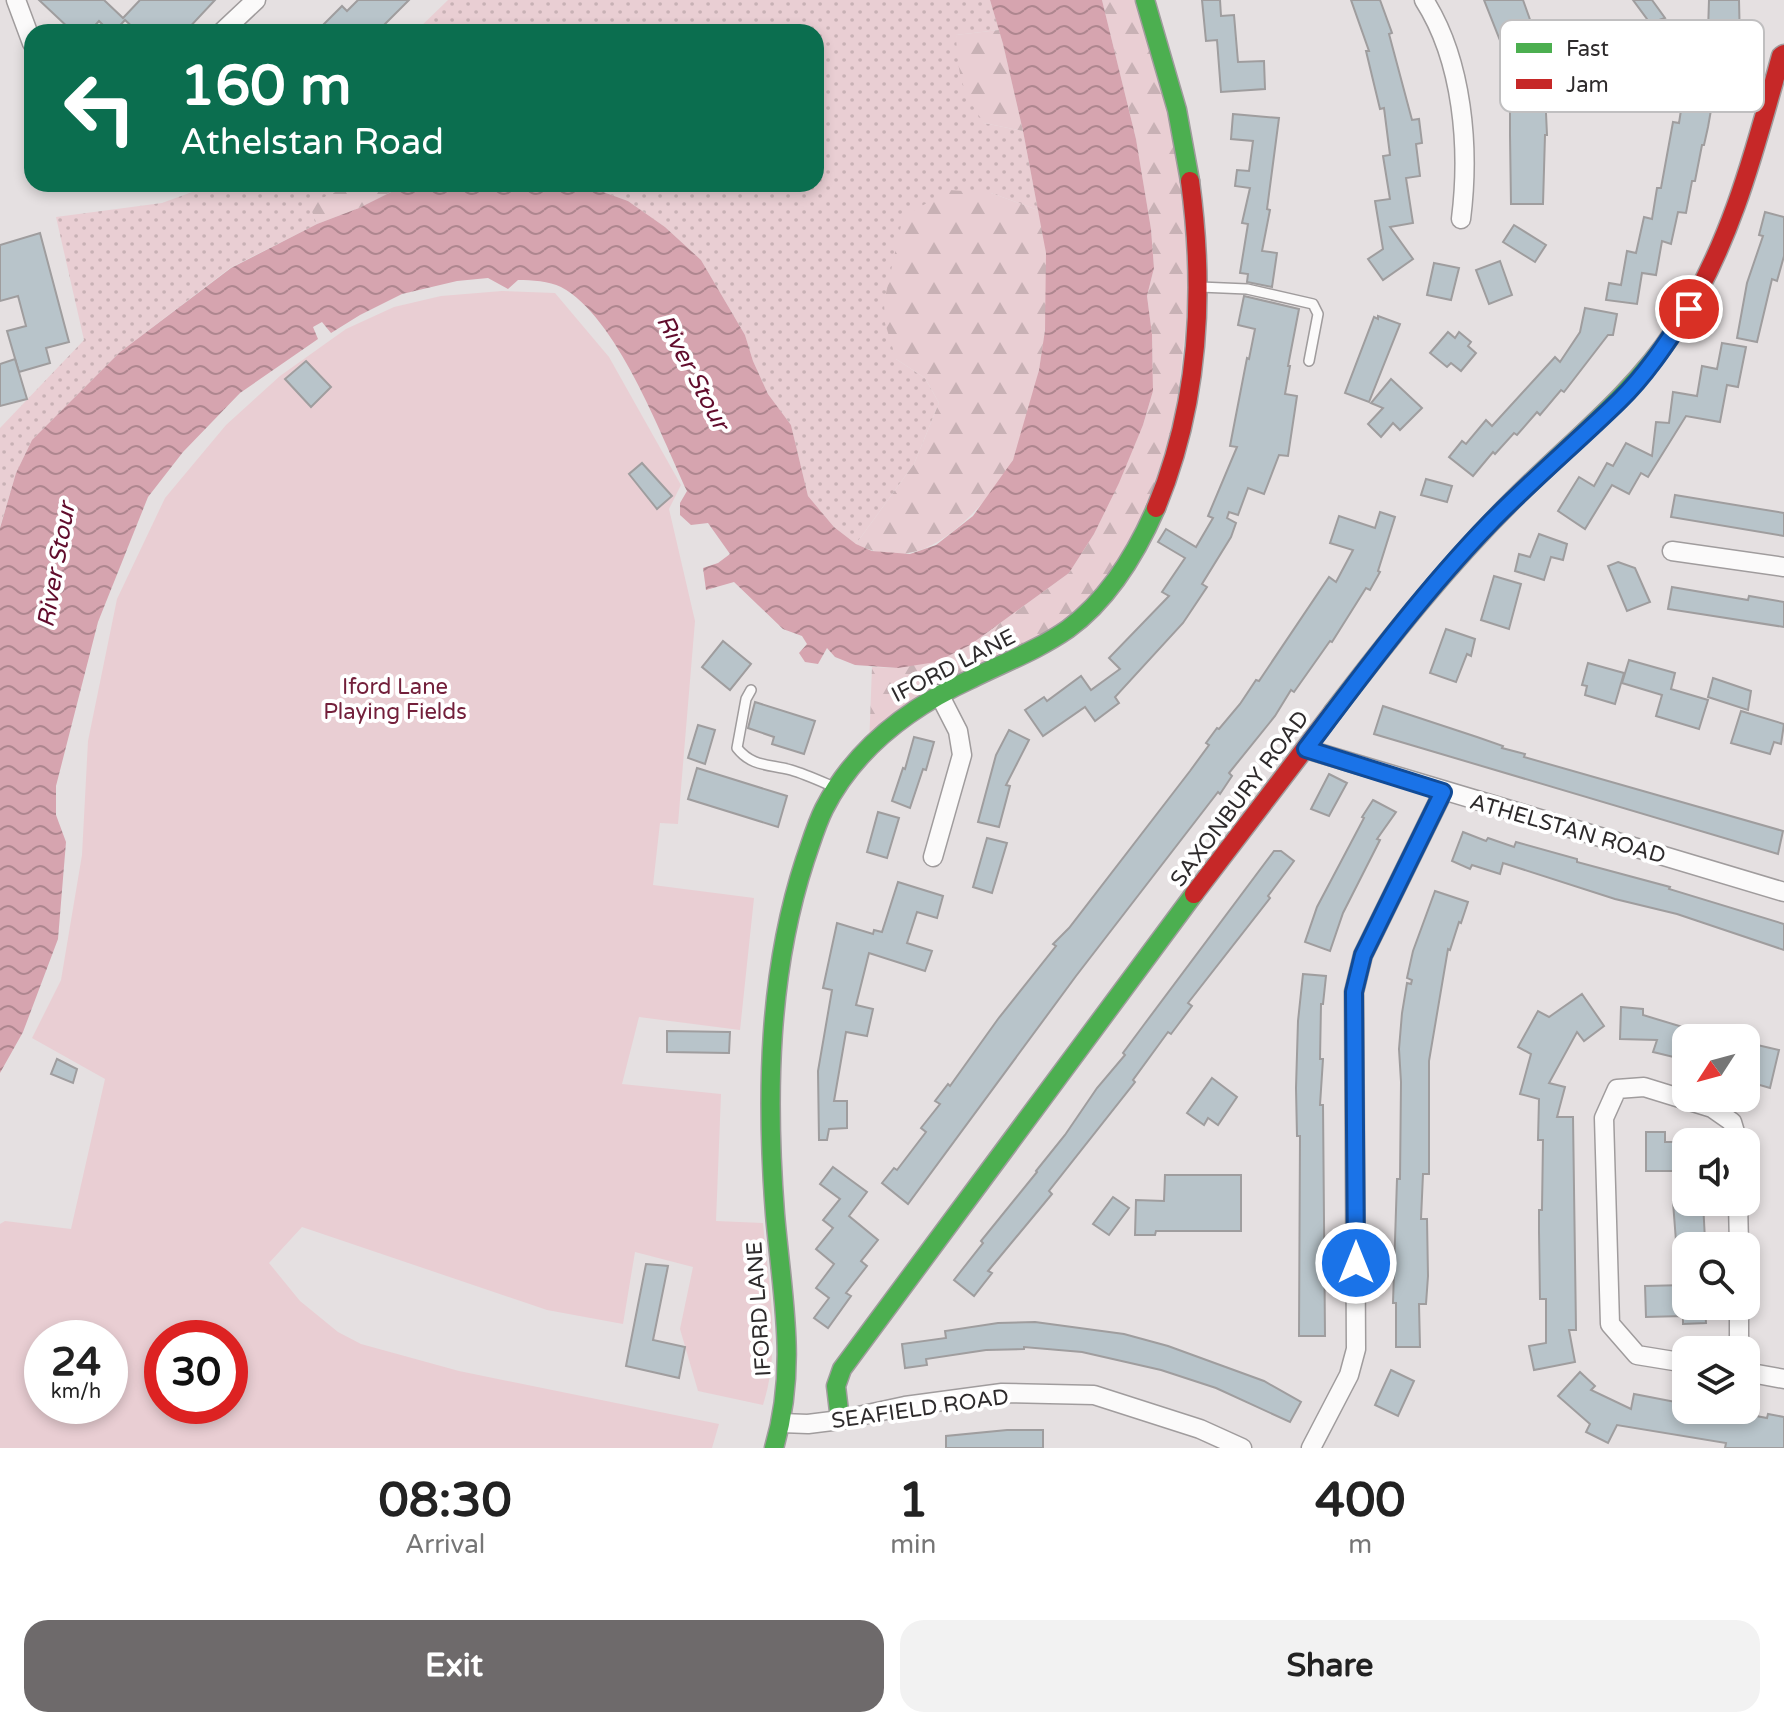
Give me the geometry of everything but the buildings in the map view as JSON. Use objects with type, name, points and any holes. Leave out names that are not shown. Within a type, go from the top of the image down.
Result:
[{"type":"street","points":[[16,0],[25,24]]},
{"type":"street","points":[[230,24],[256,0]]},
{"type":"street","name":"IFORD LANE","points":[[774,1448],[788,1376],[775,1207],[772,1097],[775,1001],[783,942],[800,876],[823,809],[857,759],[892,724],[939,694],[1036,649],[1071,626],[1096,604],[1122,573],[1146,533],[1170,475],[1188,411],[1197,339],[1190,181],[1177,110],[1145,0]]},
{"type":"street","points":[[1424,0],[1437,20],[1448,47],[1465,142],[1461,219]]},
{"type":"street","name":"SAXONBURY ROAD","points":[[840,1420],[836,1386],[842,1369],[1375,658],[1489,524],[1621,399],[1661,352],[1689,309],[1721,248],[1784,54]]},
{"type":"street","points":[[1672,551],[1784,567]]},
{"type":"street","points":[[933,857],[962,755],[958,731],[939,694]]},
{"type":"street","name":"ATHELSTAN ROAD","points":[[1306,749],[1784,892]]},
{"type":"street","points":[[1311,1448],[1349,1375],[1356,1349],[1354,992],[1363,955],[1443,792]]},
{"type":"street","points":[[1672,1361],[1637,1355],[1610,1324],[1604,1118],[1617,1089],[1644,1087],[1712,1108],[1732,1122],[1734,1128]]},
{"type":"street","points":[[1760,1375],[1784,1379]]},
{"type":"street","name":"SEAFIELD ROAD","points":[[781,1423],[840,1420],[905,1406],[1002,1393],[1094,1395],[1200,1429],[1242,1448]]},
{"type":"lane","points":[[1197,287],[1247,289],[1313,304],[1318,314],[1309,361]]},
{"type":"lane","points":[[751,690],[746,699],[737,748],[746,758],[767,766],[792,770],[837,788]]},
{"type":"green space","points":[[448,0],[990,0],[999,30],[956,35],[984,123],[1023,131],[1038,210],[991,193],[896,359],[925,378],[939,403],[914,464],[856,544],[834,527],[808,496],[791,425],[768,394],[745,335],[701,260],[665,227],[628,201],[603,192],[824,192],[824,24],[423,24]]},
{"type":"green space","points":[[1102,0],[1145,0],[1195,236],[1170,475],[1096,604],[869,746],[872,667],[898,668],[970,645],[1069,573],[1094,534],[1143,425],[1153,391],[1152,334],[1147,296],[1154,268],[1151,229],[1136,139]]},
{"type":"green space","points":[[999,30],[1023,131],[984,123],[970,101],[960,72],[956,35]]},
{"type":"green space","points":[[949,190],[991,193],[1038,210],[1047,278],[1041,356],[1023,434],[1003,477],[987,498],[941,540],[918,551],[882,553],[856,544],[914,464],[939,403],[925,378],[896,359],[885,323],[884,302],[903,217]]},
{"type":"green space","points":[[192,192],[336,192],[310,204],[317,224],[230,268],[120,352],[32,440],[16,473],[0,527],[0,428],[84,340],[56,217],[162,203]]},
{"type":"green space","points":[[335,192],[391,192],[317,224],[309,204]]},
{"type":"green space","name":"Iford Lane Playing Fields","points":[[502,291],[555,293],[609,357],[681,485],[669,509],[695,621],[678,824],[660,823],[653,885],[754,898],[740,1030],[639,1017],[622,1084],[721,1094],[716,1221],[763,1223],[773,1337],[769,1383],[763,1405],[698,1391],[680,1329],[693,1267],[635,1252],[623,1324],[547,1310],[302,1227],[269,1263],[300,1301],[338,1332],[361,1344],[459,1371],[719,1424],[712,1448],[0,1448],[0,1224],[5,1221],[71,1229],[105,1079],[32,1038],[61,980],[82,855],[88,741],[117,599],[165,498],[226,425],[280,376],[346,329],[394,307],[441,296]]},
{"type":"water","name":"River Stour","points":[[990,0],[1102,0],[1136,139],[1151,229],[1154,268],[1147,296],[1152,334],[1153,391],[1143,425],[1119,483],[1094,534],[1069,573],[970,645],[936,662],[898,668],[855,665],[835,657],[827,648],[818,664],[805,662],[799,653],[807,644],[802,636],[783,629],[734,582],[706,590],[703,568],[718,563],[730,554],[708,523],[691,525],[680,515],[680,503],[687,491],[635,378],[601,323],[561,287],[546,282],[518,280],[508,289],[488,278],[457,281],[402,294],[331,333],[322,322],[313,327],[318,339],[240,393],[183,452],[148,497],[98,622],[56,786],[56,815],[66,842],[58,939],[23,1032],[0,1073],[0,528],[16,473],[32,440],[120,352],[231,268],[317,224],[391,192],[603,192],[628,201],[665,227],[701,260],[745,335],[768,394],[791,425],[808,496],[834,527],[856,544],[872,551],[910,554],[936,545],[973,516],[1013,460],[1039,370],[1045,330],[1046,253],[1003,44]]},
{"type":"traffic: fast","points":[[1145,0],[1177,110],[1190,181]]},
{"type":"traffic: fast","points":[[1333,712],[1464,552],[1511,502],[1619,399],[1675,330]]},
{"type":"traffic: fast","points":[[774,1448],[781,1418],[787,1360],[772,1170],[773,1035],[783,946],[818,821],[851,767],[906,716],[948,690],[1045,643],[1083,617],[1120,574],[1156,508]]},
{"type":"traffic: fast","points":[[840,1420],[836,1386],[842,1369],[1194,894]]},
{"type":"traffic: jam","points":[[1675,330],[1694,299],[1726,232],[1784,54]]},
{"type":"traffic: jam","points":[[1156,508],[1182,429],[1195,347],[1197,264],[1190,181]]},
{"type":"traffic: jam","points":[[1194,894],[1333,712]]},
{"type":"route","points":[[1356,1263],[1354,992],[1363,955],[1443,792],[1306,749],[1375,658],[1484,530],[1534,478],[1621,399],[1661,352],[1689,309]]}]
